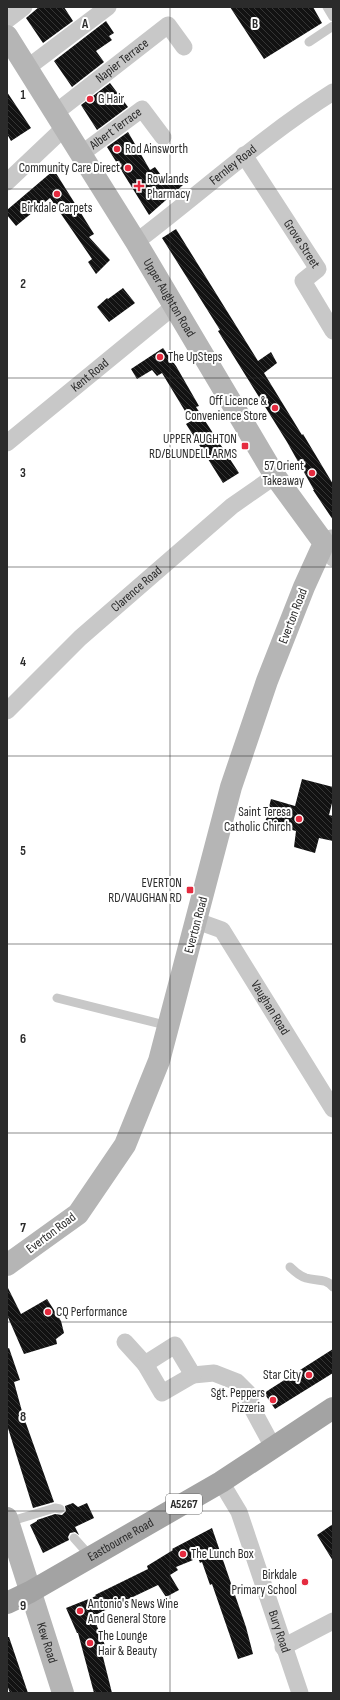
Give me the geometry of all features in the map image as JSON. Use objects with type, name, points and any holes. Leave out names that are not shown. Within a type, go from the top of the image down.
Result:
[{"type":"main road","name":"Upper Aughton Road","points":[[7,36],[136,242],[275,476],[330,546]]},
{"type":"main road","name":"Everton Road","points":[[7,1265],[78,1214],[125,1145],[159,1061],[231,787],[267,681],[304,587],[330,546]]},
{"type":"main road","name":"Eastbourne Road","points":[[7,1603],[30,1592],[221,1482],[333,1408]]},
{"type":"main road","name":"Kew Road","points":[[8,1520],[63,1693]]},
{"type":"street","points":[[7,20],[24,7]]},
{"type":"street","points":[[27,68],[108,7]]},
{"type":"street","name":"Napier Terrace","points":[[60,120],[168,25],[184,46]]},
{"type":"street","name":"Fernley Road","points":[[136,242],[244,155],[303,111],[333,92]]},
{"type":"street","name":"Albert Terrace","points":[[81,154],[142,109],[163,137]]},
{"type":"street","points":[[7,182],[60,120]]},
{"type":"street","name":"Grove Street","points":[[244,155],[318,269],[303,281],[333,331]]},
{"type":"street","name":"Kent Road","points":[[7,443],[174,307]]},
{"type":"street","name":"Clarence Road","points":[[7,711],[80,638],[232,506],[275,476]]},
{"type":"street","name":"Vaughan Road","points":[[197,921],[222,930],[333,1108]]},
{"type":"street","points":[[125,1342],[145,1364],[162,1393],[193,1375],[214,1373],[237,1382],[248,1392],[253,1410],[273,1447]]},
{"type":"street","points":[[145,1364],[175,1345],[193,1375]]},
{"type":"street","name":"Bury Road","points":[[221,1482],[239,1512],[283,1647],[300,1693]]},
{"type":"street","points":[[283,1647],[333,1621]]},
{"type":"lane","points":[[327,7],[333,17]]},
{"type":"lane","points":[[309,42],[333,26]]},
{"type":"lane","points":[[57,998],[169,1026]]},
{"type":"lane","points":[[290,1267],[300,1276],[308,1279],[322,1280],[330,1283],[333,1287]]},
{"type":"lane","points":[[8,1520],[55,1508],[60,1510]]},
{"type":"lane","points":[[74,1538],[91,1557]]},
{"type":"building","points":[[39,7],[64,7],[73,21],[43,43],[26,18]]},
{"type":"building","points":[[230,7],[313,7],[322,23],[264,59]]},
{"type":"building","points":[[106,21],[114,33],[109,36],[112,40],[96,51],[104,62],[72,87],[54,61]]},
{"type":"building","points":[[110,83],[128,107],[97,130],[81,105]]},
{"type":"building","points":[[7,92],[31,128],[11,141],[7,134]]},
{"type":"building","points":[[128,132],[150,170],[155,167],[166,182],[176,175],[183,185],[149,215],[107,147]]},
{"type":"building","points":[[54,170],[94,234],[89,237],[110,260],[96,274],[88,262],[92,259],[50,198],[16,226],[7,215],[7,210]]},
{"type":"building","points":[[176,229],[258,361],[271,352],[277,363],[264,373],[333,484],[333,520],[313,490],[287,442],[218,331],[220,330],[162,238]]},
{"type":"building","points":[[123,288],[135,303],[109,322],[97,307],[107,298],[108,299]]},
{"type":"building","points":[[163,348],[176,366],[199,406],[196,407],[239,473],[223,483],[186,424],[191,421],[162,373],[157,376],[152,370],[137,379],[131,369]]},
{"type":"building","name":"Saint Teresa Catholic Chirch","points":[[302,779],[333,787],[333,799],[329,815],[333,816],[333,841],[319,838],[315,853],[294,847],[296,831],[265,823],[271,799],[295,806]]},
{"type":"building","points":[[7,1286],[21,1314],[47,1299],[61,1321],[64,1333],[56,1339],[57,1344],[24,1354],[7,1315]]},
{"type":"building","points":[[9,1348],[20,1380],[14,1382],[23,1415],[54,1502],[33,1508],[7,1425],[7,1349]]},
{"type":"building","points":[[333,1349],[333,1373],[275,1409],[264,1393]]},
{"type":"building","points":[[73,1503],[78,1507],[87,1503],[94,1518],[75,1527],[79,1535],[75,1532],[70,1533],[68,1537],[69,1540],[43,1553],[30,1525],[37,1520],[55,1514],[62,1515],[66,1511],[65,1506]]},
{"type":"building","points":[[333,1524],[333,1561],[317,1535]]},
{"type":"building","points":[[212,1528],[246,1627],[253,1654],[238,1659],[212,1584],[210,1585],[202,1562],[200,1563],[198,1558],[176,1567],[178,1570],[170,1575],[179,1590],[166,1597],[158,1585],[93,1616],[102,1636],[108,1656],[103,1657],[112,1693],[94,1693],[78,1633],[66,1608],[96,1596],[95,1595],[148,1569],[147,1566],[173,1550],[172,1549]]},
{"type":"building","points":[[7,1637],[9,1637],[28,1693],[10,1693],[7,1685]]},
{"type":"place","name":"G Hair","points":[[90,99]]},
{"type":"place","name":"Rod Ainsworth","points":[[117,149]]},
{"type":"place","name":"Community Care Direct","points":[[128,168]]},
{"type":"place","name":"Rowlands Pharmacy","points":[[139,186]]},
{"type":"place","name":"Birkdale Carpets","points":[[57,194]]},
{"type":"place","name":"The UpSteps","points":[[160,357]]},
{"type":"place","name":"Off Licence & Convenience Store","points":[[275,408]]},
{"type":"place","name":"UPPER AUGHTON RD/BLUNDELL ARMS","points":[[245,446]]},
{"type":"place","name":"57 Orient Takeaway","points":[[312,473]]},
{"type":"place","name":"Saint Teresa Catholic Chirch","points":[[299,819]]},
{"type":"place","name":"EVERTON RD/VAUGHAN RD","points":[[190,890]]},
{"type":"place","name":"CQ Performance","points":[[48,1312]]},
{"type":"place","name":"Star City","points":[[309,1375]]},
{"type":"place","name":"Sgt. Peppers Pizzeria","points":[[273,1400]]},
{"type":"place","name":"The Lunch Box","points":[[183,1554]]},
{"type":"place","name":"Birkdale Primary School","points":[[305,1582]]},
{"type":"place","name":"Antonio's News Wine And General Store","points":[[80,1611]]},
{"type":"place","name":"The Lounge Hair & Beauty","points":[[90,1643]]}]
